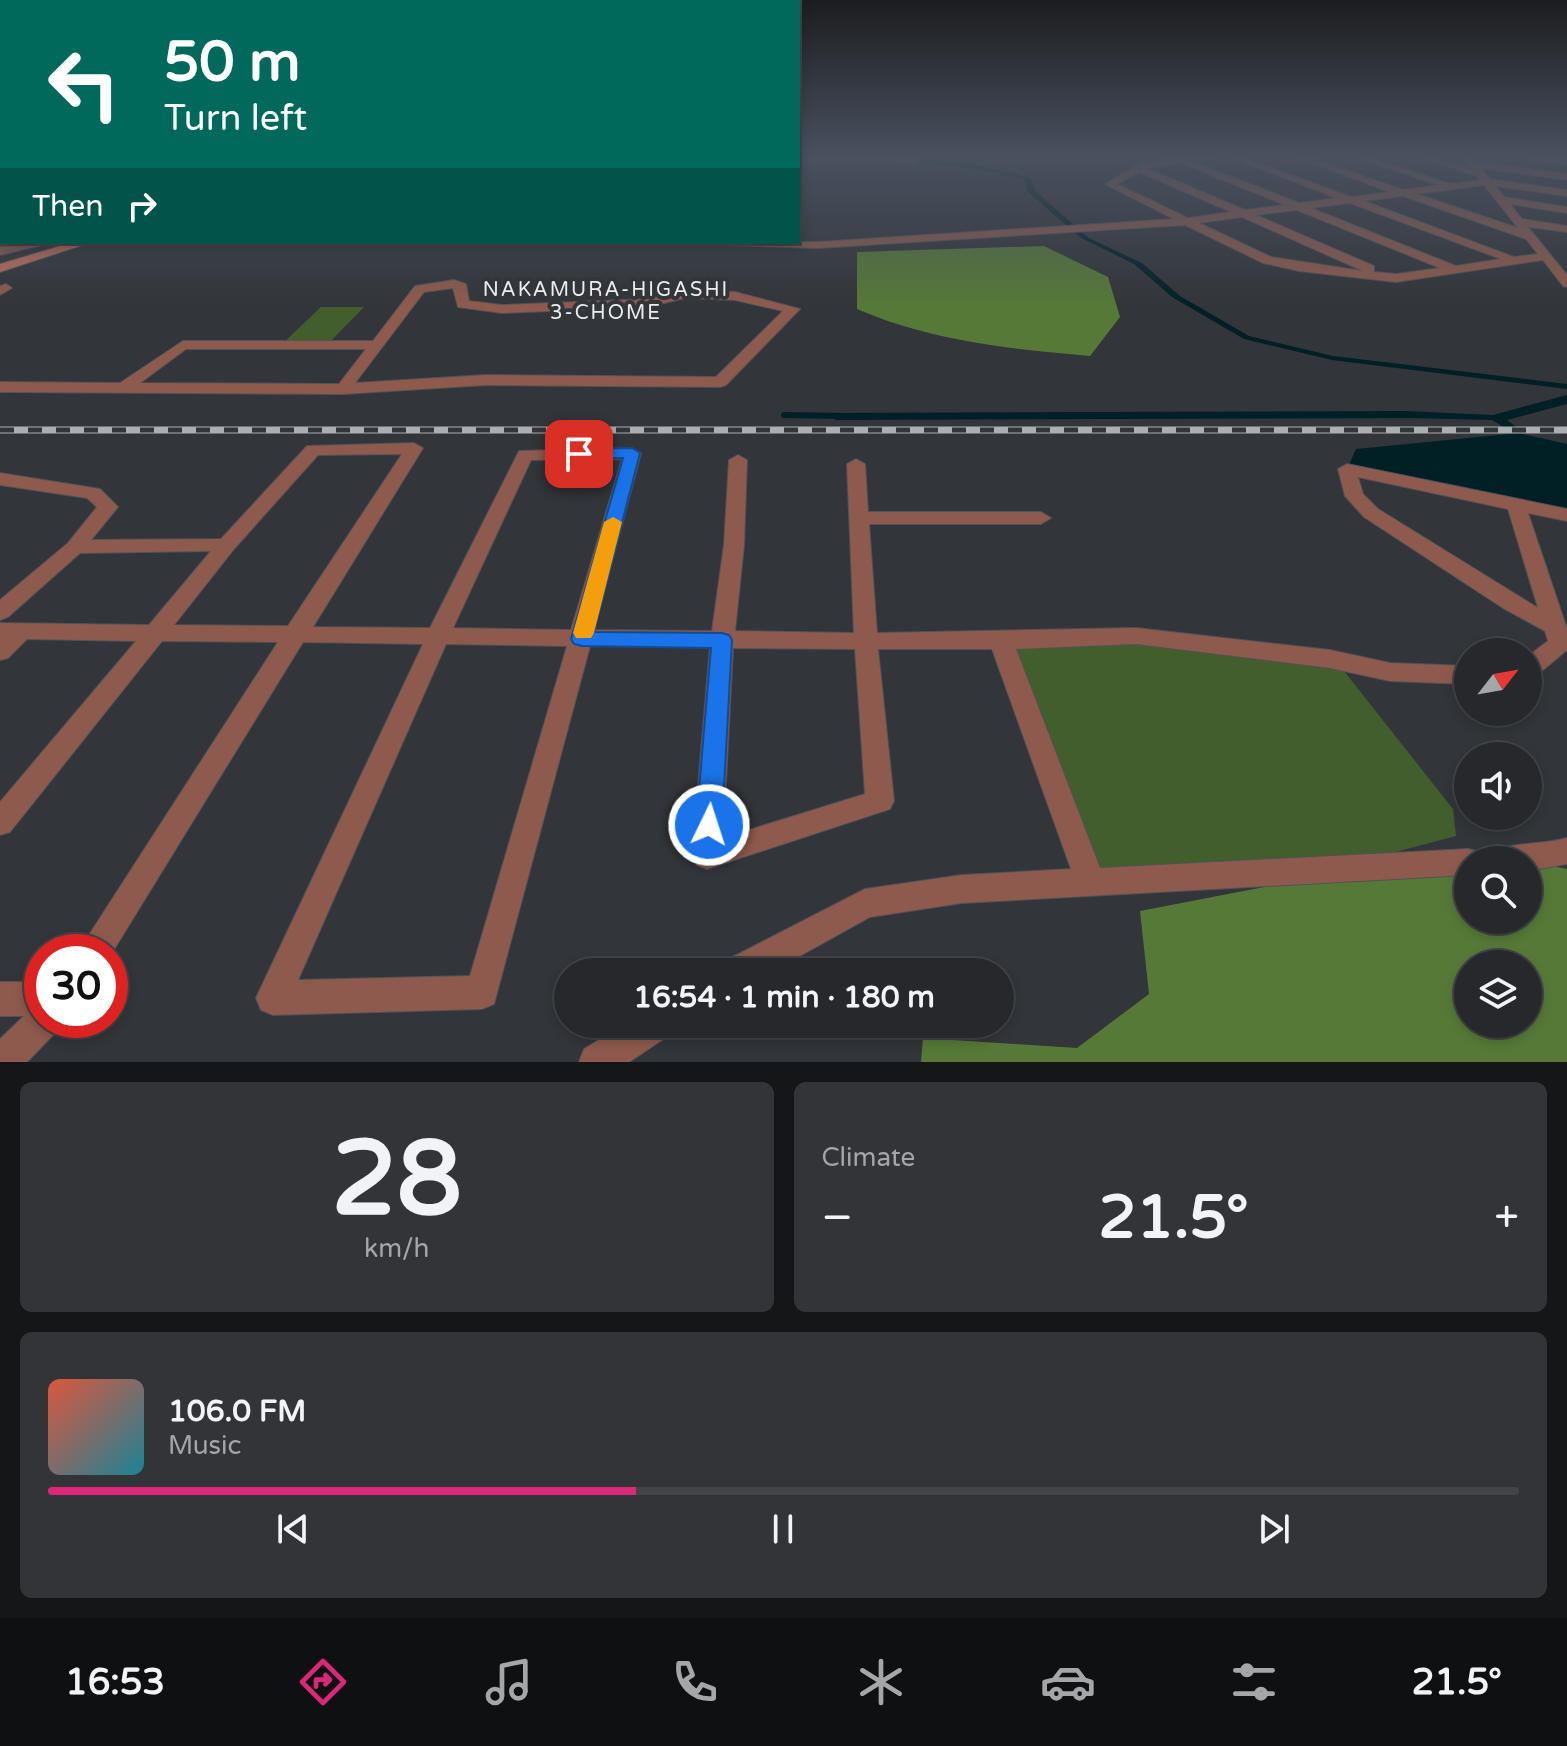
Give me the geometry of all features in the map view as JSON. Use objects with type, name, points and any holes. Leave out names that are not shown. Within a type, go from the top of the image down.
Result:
[{"type":"street","points":[[1158,207],[1267,260],[1389,278],[1513,260],[1545,247]]},
{"type":"street","points":[[1227,207],[1389,278]]},
{"type":"street","points":[[1298,207],[1454,269]]},
{"type":"street","points":[[788,244],[818,245],[1188,221],[1301,207]]},
{"type":"street","points":[[1370,207],[1513,260]]},
{"type":"street","points":[[1440,207],[1545,247]]},
{"type":"street","points":[[1507,207],[1545,247],[1567,283]]},
{"type":"street","points":[[1545,207],[1567,210]]},
{"type":"street","points":[[1519,222],[1567,229]]},
{"type":"street","points":[[0,251],[37,244]]},
{"type":"street","points":[[0,268],[79,244]]},
{"type":"street","points":[[0,387],[343,389],[486,380],[720,382],[793,309],[735,296],[685,294],[648,303],[502,309],[463,304],[461,287],[454,284],[420,289],[343,389]]},
{"type":"street","points":[[123,388],[183,345],[377,345]]},
{"type":"street","points":[[0,823],[227,545],[313,450],[414,448],[105,934]]},
{"type":"street","points":[[632,453],[582,639],[482,992],[273,998],[438,636],[525,455],[632,453]]},
{"type":"street","points":[[738,460],[734,545],[722,640],[707,856],[880,801],[866,641],[856,464]]},
{"type":"street","points":[[1560,638],[1371,513],[1354,496],[1347,469],[1567,515]]},
{"type":"street","points":[[0,479],[93,493],[108,507],[75,547],[0,612]]},
{"type":"street","points":[[1516,505],[1560,638]]},
{"type":"street","points":[[859,518],[1041,518]]},
{"type":"street","points":[[75,547],[227,545]]},
{"type":"street","points":[[0,652],[11,631],[866,641],[1001,641],[1136,636],[1330,659],[1390,672],[1454,674]]},
{"type":"street","points":[[1542,655],[1560,638]]},
{"type":"street","points":[[1001,641],[1091,884]]},
{"type":"street","points":[[1542,857],[1567,851]]},
{"type":"street","points":[[765,958],[865,903],[962,889],[1454,863]]},
{"type":"street","points":[[0,999],[24,999]]},
{"type":"street","points":[[2,1062],[26,1038]]},
{"type":"street","points":[[597,1062],[634,1038]]},
{"type":"green space","points":[[1044,246],[1108,277],[1120,317],[1090,356],[971,342],[913,329],[857,309],[857,252]]},
{"type":"green space","points":[[321,307],[364,307],[329,343],[283,343]]},
{"type":"green space","points":[[1139,642],[1340,666],[1453,809],[1456,836],[1361,861],[1098,876],[1009,647]]},
{"type":"green space","points":[[1454,851],[1454,934],[1542,934],[1542,864],[1567,869],[1567,1062],[921,1062],[923,1038],[1077,1048],[1149,994],[1140,911]]},
{"type":"water","points":[[1045,207],[1053,207],[1089,238],[1142,263],[1180,296],[1249,336],[1333,356],[1567,384],[1567,389],[1332,360],[1244,339],[1172,297],[1134,264],[1081,238]]},
{"type":"water","points":[[1567,395],[1567,404],[1507,420],[1523,432],[1512,432],[1492,420],[1413,418],[835,420],[835,413],[1404,411],[1493,415]]},
{"type":"water","points":[[1519,433],[1567,444],[1567,512],[1348,467],[1356,449]]},
{"type":"waterway","points":[[784,415],[844,416]]},
{"type":"railway","points":[[0,430],[1567,430]]},
{"type":"slow traffic","points":[[584,633],[613,522]]},
{"type":"district","name":"NAKAMURA-HIGASHI 3-CHOME","points":[[606,302]]},
{"type":"route","points":[[579,454],[632,453],[582,639],[722,640],[709,825]]}]
